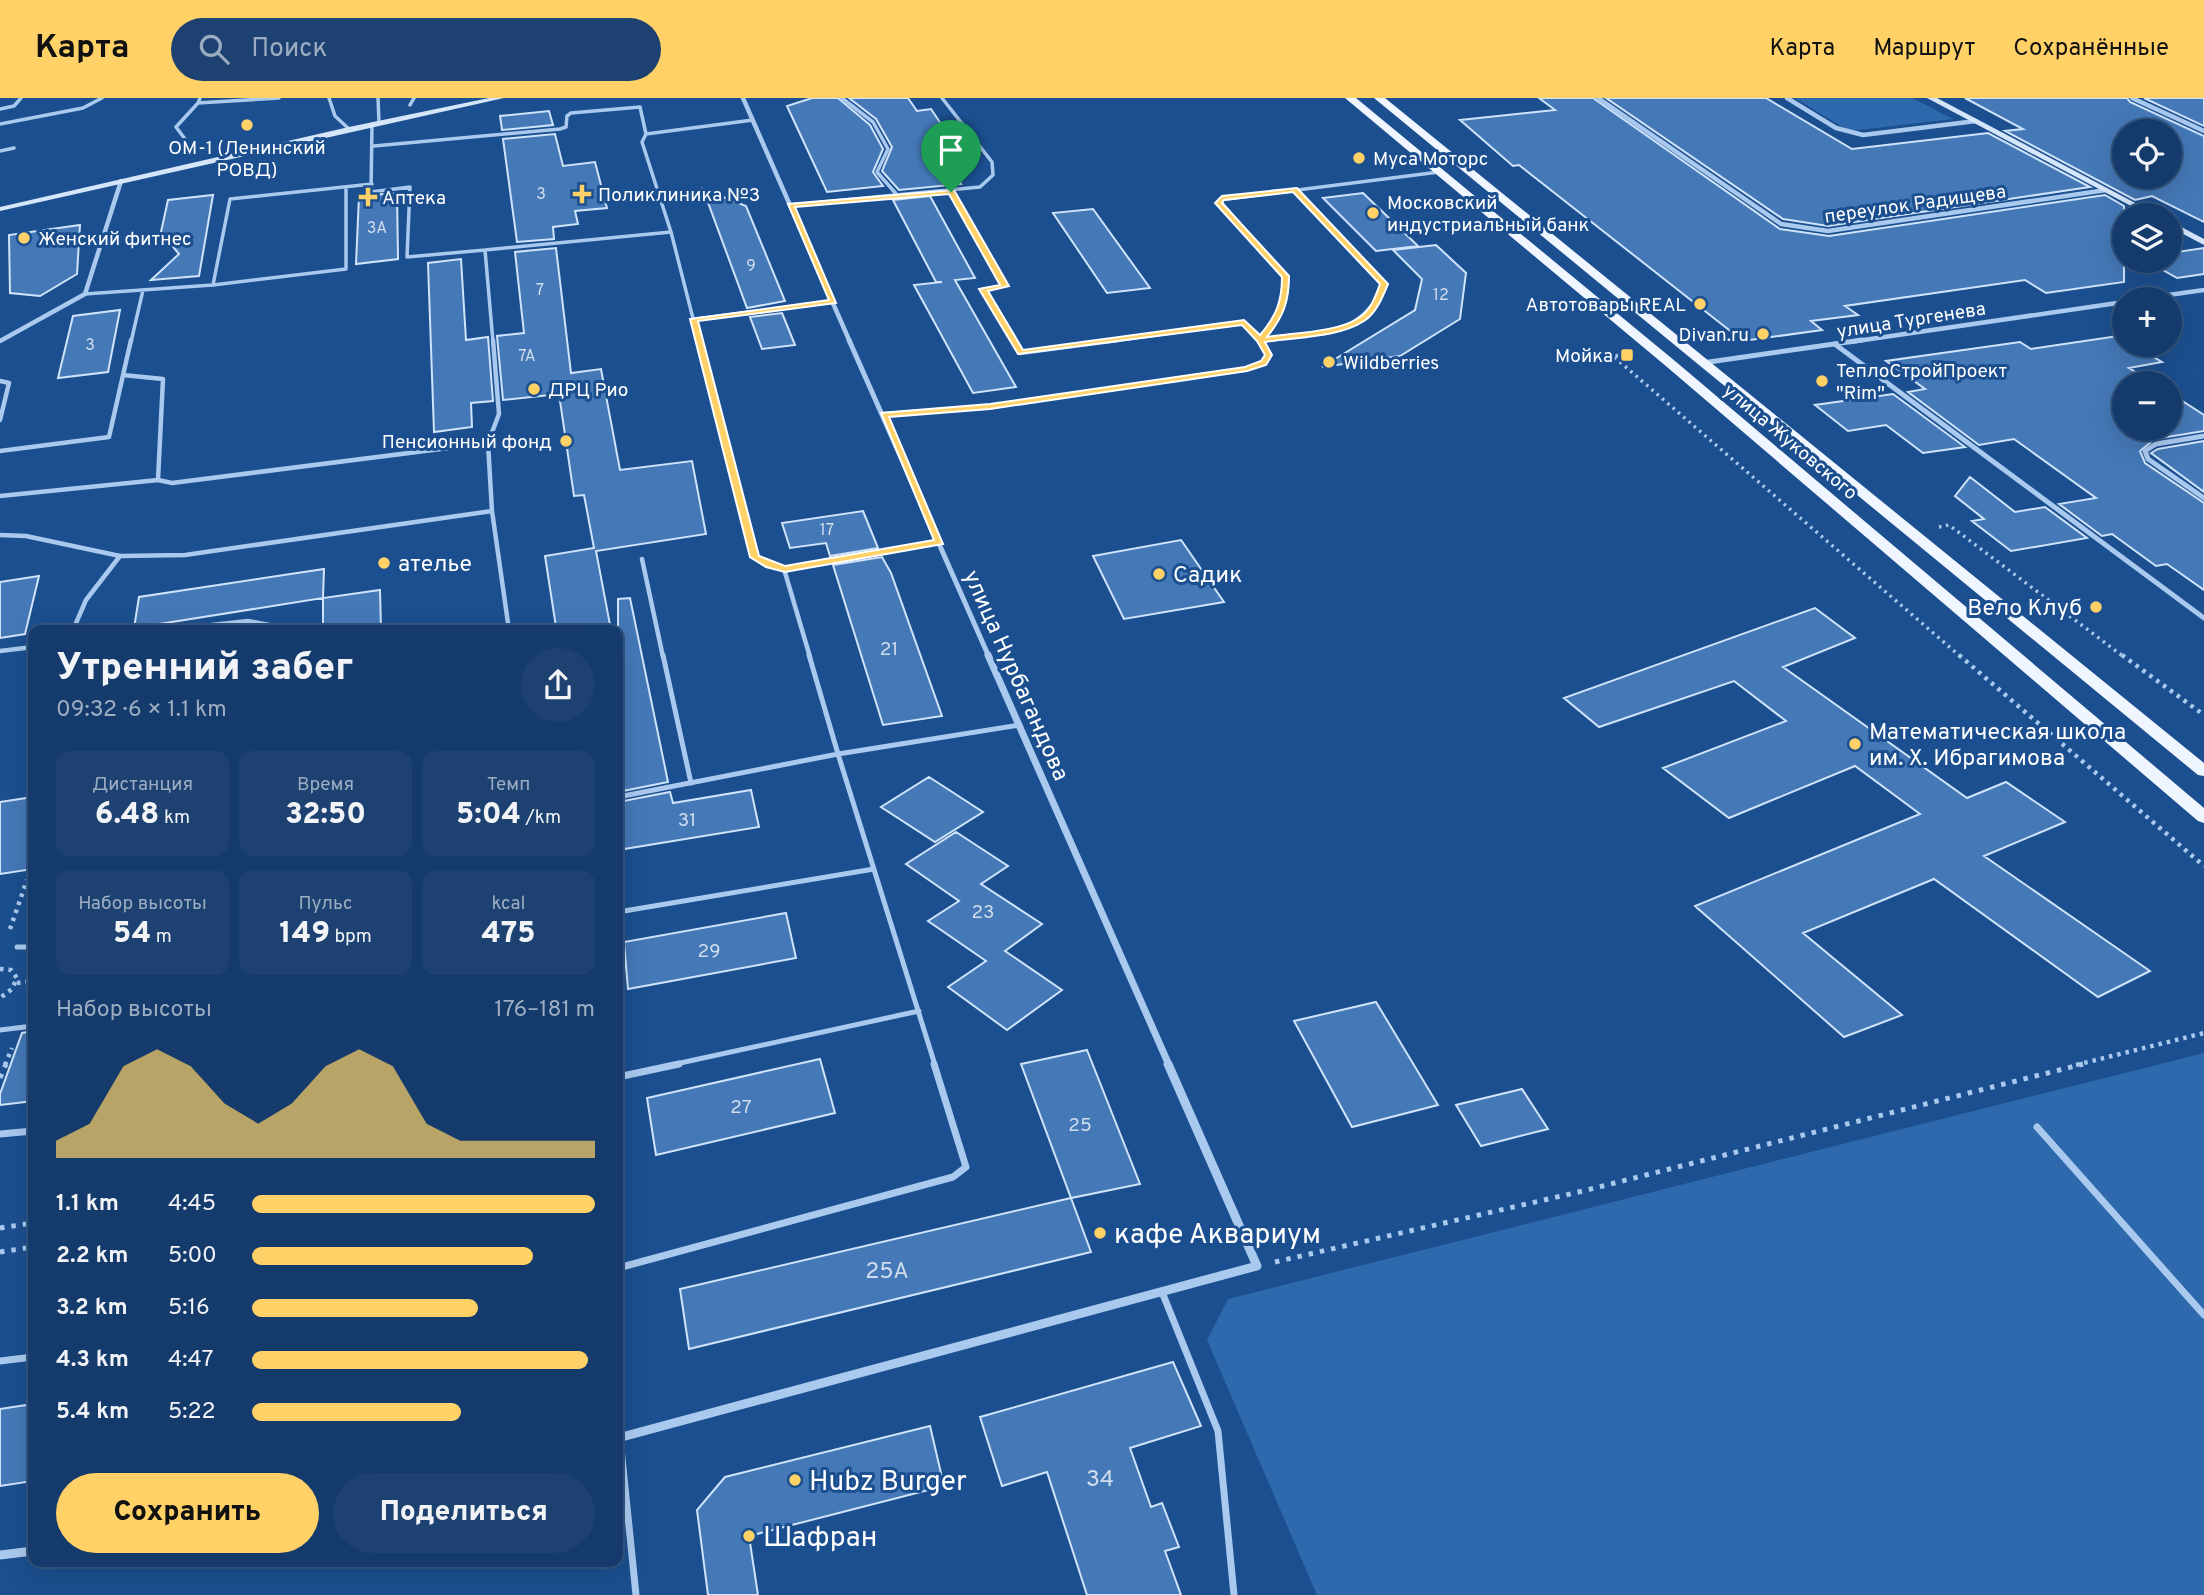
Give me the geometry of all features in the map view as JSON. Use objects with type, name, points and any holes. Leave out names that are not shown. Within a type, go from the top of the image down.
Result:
[{"type":"main road","name":"улица Жуковского","points":[[1350,98],[1682,373],[2204,817]]},
{"type":"main road","points":[[1379,98],[2204,771]]},
{"type":"street","points":[[0,209],[462,102],[500,98]]},
{"type":"street","name":"улица Нурбагандова","points":[[743,98],[1257,1266]]},
{"type":"street","name":"переулок Радищева","points":[[1598,98],[1781,223],[1802,229],[1828,230],[2106,190]]},
{"type":"street","points":[[1787,98],[1836,128],[1863,135],[1976,121]]},
{"type":"street","points":[[1931,98],[2131,203]]},
{"type":"street","points":[[2132,98],[2204,131]]},
{"type":"street","points":[[0,341],[85,294],[121,181]]},
{"type":"street","points":[[2182,230],[2204,242]]},
{"type":"street","points":[[2182,293],[2204,290]]},
{"type":"street","name":"улица Тургенева","points":[[1701,363],[2112,304]]},
{"type":"street","points":[[1836,345],[2204,618]]},
{"type":"street","points":[[2204,436],[2156,444],[2145,451],[2148,459],[2204,498]]},
{"type":"street","points":[[623,1437],[1257,1266]]},
{"type":"street","points":[[0,1555],[28,1552]]},
{"type":"lane","points":[[0,109],[14,106],[21,98]]},
{"type":"lane","points":[[0,124],[83,108],[102,98]]},
{"type":"lane","points":[[185,139],[176,127],[199,100],[279,98]]},
{"type":"lane","points":[[329,98],[329,105],[342,125],[349,129]]},
{"type":"lane","points":[[378,98],[371,192],[410,187],[407,257],[671,232]]},
{"type":"lane","points":[[410,105],[414,98]]},
{"type":"lane","points":[[842,98],[873,122],[888,149],[877,172],[898,196]]},
{"type":"lane","points":[[791,205],[951,192],[980,187],[993,175],[992,162],[943,98]]},
{"type":"lane","points":[[374,146],[560,129],[567,125],[567,116],[571,113],[640,107],[646,134],[642,142],[671,232],[755,557],[785,569],[939,542]]},
{"type":"lane","points":[[646,134],[753,120]]},
{"type":"lane","points":[[0,151],[14,148]]},
{"type":"lane","points":[[1260,340],[1280,317],[1286,293],[1285,276],[1218,201],[1440,172]]},
{"type":"lane","points":[[213,285],[230,199],[372,184]]},
{"type":"lane","points":[[85,294],[213,285],[346,269],[346,187]]},
{"type":"lane","points":[[1260,340],[1334,329],[1362,319],[1376,303],[1384,284],[1295,189]]},
{"type":"lane","points":[[884,415],[990,407],[1247,369],[1263,363],[1269,355],[1260,340],[1244,323],[1020,353],[983,289],[1005,286],[951,192]]},
{"type":"lane","points":[[485,250],[499,414],[488,443],[492,511],[508,625]]},
{"type":"lane","points":[[0,451],[109,437],[143,290]]},
{"type":"lane","points":[[694,319],[834,302]]},
{"type":"lane","points":[[123,375],[163,379],[158,480]]},
{"type":"lane","points":[[0,381],[9,383],[0,420]]},
{"type":"lane","points":[[0,496],[158,480],[172,483],[488,443]]},
{"type":"lane","points":[[0,535],[26,536],[120,556],[185,555],[492,511]]},
{"type":"lane","points":[[74,625],[75,617],[89,594],[120,556]]},
{"type":"lane","points":[[642,559],[691,783]]},
{"type":"lane","points":[[623,1267],[961,1173],[966,1160],[838,754],[785,569]]},
{"type":"lane","points":[[219,625],[260,621],[284,625]]},
{"type":"lane","points":[[0,651],[28,648]]},
{"type":"lane","points":[[623,796],[838,754],[1020,725]]},
{"type":"lane","points":[[623,911],[874,869]]},
{"type":"lane","points":[[17,947],[28,947]]},
{"type":"lane","points":[[623,1076],[919,1011]]},
{"type":"lane","points":[[0,1030],[28,1027]]},
{"type":"lane","points":[[2037,1127],[2204,1315]]},
{"type":"lane","points":[[0,1134],[28,1131]]},
{"type":"lane","points":[[1161,1292],[1218,1432],[1234,1595]]},
{"type":"lane","points":[[0,1361],[28,1358]]},
{"type":"lane","points":[[623,1477],[635,1595]]},
{"type":"path","points":[[9,932],[27,880]]},
{"type":"path","points":[[0,969],[15,973],[16,983]]},
{"type":"path","points":[[0,998],[16,983],[28,982]]},
{"type":"path","points":[[0,1078],[19,1028]]},
{"type":"path","points":[[1257,1266],[1583,1191],[2204,1033]]},
{"type":"path","points":[[0,1228],[28,1224]]},
{"type":"path","points":[[0,1252],[28,1248]]},
{"type":"shaded area","points":[[1795,98],[1912,98],[1953,119],[1849,131]]},
{"type":"shaded area","points":[[2204,1053],[2204,1595],[1317,1595],[1207,1340],[1228,1299]]},
{"type":"building","points":[[812,98],[838,98],[870,125],[883,149],[873,172],[883,186],[827,192],[787,106]]},
{"type":"building","points":[[849,98],[908,98],[917,111],[931,109],[964,158],[945,160],[961,184],[899,190],[882,171],[892,147],[876,119]]},
{"type":"building","points":[[1539,98],[1593,98],[1780,229],[1829,236],[2105,195],[2119,203],[2112,203],[2112,273],[2124,273],[2124,282],[2046,293],[2025,280],[1845,306],[1858,315],[1811,321],[1822,330],[1743,341],[1519,165],[1513,166],[1460,120],[1555,110]]},
{"type":"building","points":[[1606,98],[1766,98],[1852,149],[1988,133],[2090,187],[1828,226],[1783,219]]},
{"type":"building","points":[[1965,98],[2127,98],[2130,102],[2167,119],[2112,119],[2112,188],[2005,131],[2023,129]]},
{"type":"building","points":[[2144,98],[2204,98],[2204,126]]},
{"type":"building","points":[[549,111],[553,125],[502,130],[500,116]]},
{"type":"building","points":[[2182,126],[2204,136],[2204,222],[2182,211],[2182,203],[2166,203],[2152,196],[2135,200],[2114,189],[2182,189]]},
{"type":"building","points":[[555,134],[563,166],[595,162],[607,208],[575,211],[578,224],[553,227],[554,239],[517,242],[503,139]]},
{"type":"building","points":[[703,189],[746,206],[785,301],[747,308]]},
{"type":"building","points":[[397,193],[398,259],[356,264],[359,196]]},
{"type":"building","points":[[1363,193],[1418,246],[1376,251],[1323,198]]},
{"type":"building","points":[[213,195],[199,276],[151,280],[179,254],[161,232],[168,200]]},
{"type":"building","points":[[930,196],[975,278],[955,280],[1016,387],[973,393],[914,285],[942,282],[936,282],[893,200]]},
{"type":"building","points":[[1093,209],[1150,288],[1107,293],[1053,213]]},
{"type":"building","points":[[80,225],[77,274],[40,296],[10,293],[9,235]]},
{"type":"building","points":[[1436,245],[1466,273],[1460,319],[1400,356],[1322,367],[1415,310],[1422,279],[1393,250]]},
{"type":"building","points":[[556,248],[571,373],[601,369],[620,470],[692,461],[706,534],[596,551],[610,625],[556,625],[545,556],[594,548],[584,495],[574,496],[559,394],[503,400],[497,336],[524,333],[515,252]]},
{"type":"building","points":[[2204,248],[2204,274],[2177,278],[2168,273],[2182,273],[2182,251]]},
{"type":"building","points":[[461,259],[466,340],[488,337],[493,401],[471,403],[472,427],[434,432],[428,263]]},
{"type":"building","points":[[120,310],[108,372],[58,378],[73,316]]},
{"type":"building","points":[[782,313],[795,345],[762,349],[750,317]]},
{"type":"building","points":[[2112,337],[2112,357],[2153,357],[2162,362],[2129,368],[2134,371],[2112,371],[2112,441],[2152,441],[2140,451],[2145,463],[2204,503],[2204,590],[2167,564],[2156,566],[2112,534],[2102,536],[2059,504],[2096,498],[2014,439],[1979,445],[1908,392],[1925,389],[1886,361],[2020,342],[2031,349]]},
{"type":"building","points":[[1893,394],[1965,447],[1923,453],[1886,425],[1848,431],[1815,405]]},
{"type":"building","points":[[2182,401],[2204,415],[2204,431],[2182,435]]},
{"type":"building","points":[[2204,441],[2204,492],[2151,453],[2158,449]]},
{"type":"building","points":[[1970,477],[2015,512],[2045,507],[2087,538],[2011,551],[1972,521],[1984,519],[1955,496]]},
{"type":"building","points":[[863,511],[878,548],[830,556],[826,543],[790,548],[782,523]]},
{"type":"building","points":[[1181,540],[1224,602],[1124,619],[1093,556]]},
{"type":"building","points":[[882,557],[891,573],[942,716],[883,725],[833,565]]},
{"type":"building","points":[[324,569],[323,598],[153,625],[134,625],[139,597]]},
{"type":"building","points":[[39,576],[25,634],[0,638],[0,582]]},
{"type":"building","points":[[380,590],[381,625],[323,625],[323,598]]},
{"type":"building","points":[[630,598],[668,782],[623,791],[623,625],[618,625],[618,599]]},
{"type":"building","points":[[1815,608],[1855,638],[1783,667],[1967,798],[2006,782],[2065,822],[1984,856],[2150,971],[2098,997],[1934,879],[1803,933],[1902,1015],[1844,1037],[1695,906],[1920,814],[1855,766],[1729,818],[1663,768],[1786,721],[1734,681],[1599,727],[1564,698]]},
{"type":"building","points":[[929,777],[983,812],[935,842],[881,807]]},
{"type":"building","points":[[751,790],[759,827],[623,849],[623,801],[670,792],[673,803]]},
{"type":"building","points":[[28,798],[28,870],[0,874],[0,802]]},
{"type":"building","points":[[956,832],[1008,866],[981,884],[1042,924],[1005,951],[1062,990],[1007,1030],[948,987],[986,961],[928,921],[959,901],[906,864]]},
{"type":"building","points":[[786,913],[796,958],[628,989],[624,942]]},
{"type":"building","points":[[1376,1002],[1438,1105],[1352,1127],[1294,1021]]},
{"type":"building","points":[[28,1032],[28,1102],[0,1105],[0,1094],[22,1033]]},
{"type":"building","points":[[1087,1050],[1140,1184],[1071,1198],[1021,1064]]},
{"type":"building","points":[[820,1059],[835,1113],[656,1155],[647,1098]]},
{"type":"building","points":[[1522,1089],[1548,1129],[1481,1146],[1456,1105]]},
{"type":"building","points":[[1071,1198],[1091,1252],[689,1349],[680,1289]]},
{"type":"building","points":[[1173,1362],[1201,1426],[1130,1448],[1151,1507],[1162,1503],[1179,1547],[1165,1551],[1181,1595],[1087,1595],[1047,1472],[1002,1486],[980,1417]]},
{"type":"building","points":[[28,1405],[28,1482],[0,1486],[0,1409]]},
{"type":"building","points":[[930,1426],[944,1486],[749,1536],[758,1595],[708,1595],[697,1510],[725,1477]]},
{"type":"place","name":"ОМ-1 (Ленинский РОВД)","points":[[247,125]]},
{"type":"place","name":"Муса Моторс","points":[[1359,158]]},
{"type":"place","name":"Поликлиника №3","points":[[582,194]]},
{"type":"place","name":"Аптека","points":[[368,197]]},
{"type":"place","name":"Московский индустриальный банк","points":[[1373,213]]},
{"type":"place","name":"Женский фитнес","points":[[24,238]]},
{"type":"place","name":"Автотовары REAL","points":[[1700,304]]},
{"type":"place","name":"Divan.ru","points":[[1763,334]]},
{"type":"place","name":"Мойка","points":[[1627,355]]},
{"type":"place","name":"Wildberries","points":[[1329,362]]},
{"type":"place","name":"ТеплоСтройПроект \"Rim\"","points":[[1822,381]]},
{"type":"place","name":"ДРЦ Рио","points":[[534,389]]},
{"type":"place","name":"Пенсионный фонд","points":[[566,441]]},
{"type":"place","name":"ателье","points":[[384,563]]},
{"type":"place","name":"Садик","points":[[1159,574]]},
{"type":"place","name":"Вело Клуб","points":[[2096,607]]},
{"type":"place","name":"Математическая школа им. Х. Ибрагимова","points":[[1855,744]]},
{"type":"place","name":"кафе Аквариум","points":[[1100,1233]]},
{"type":"place","name":"Hubz Burger","points":[[795,1480]]},
{"type":"place","name":"Шафран","points":[[749,1536]]},
{"type":"route","points":[[951,192],[791,205],[834,302],[694,319],[755,557],[769,565],[785,569],[939,542],[884,415],[990,407],[1247,369],[1263,363],[1269,355],[1260,340],[1280,317],[1286,293],[1285,276],[1219,203],[1222,198],[1295,189],[1357,259],[1384,284],[1376,303],[1362,319],[1334,329],[1260,340],[1244,323],[1020,353],[983,289],[1005,286],[951,192]]}]
